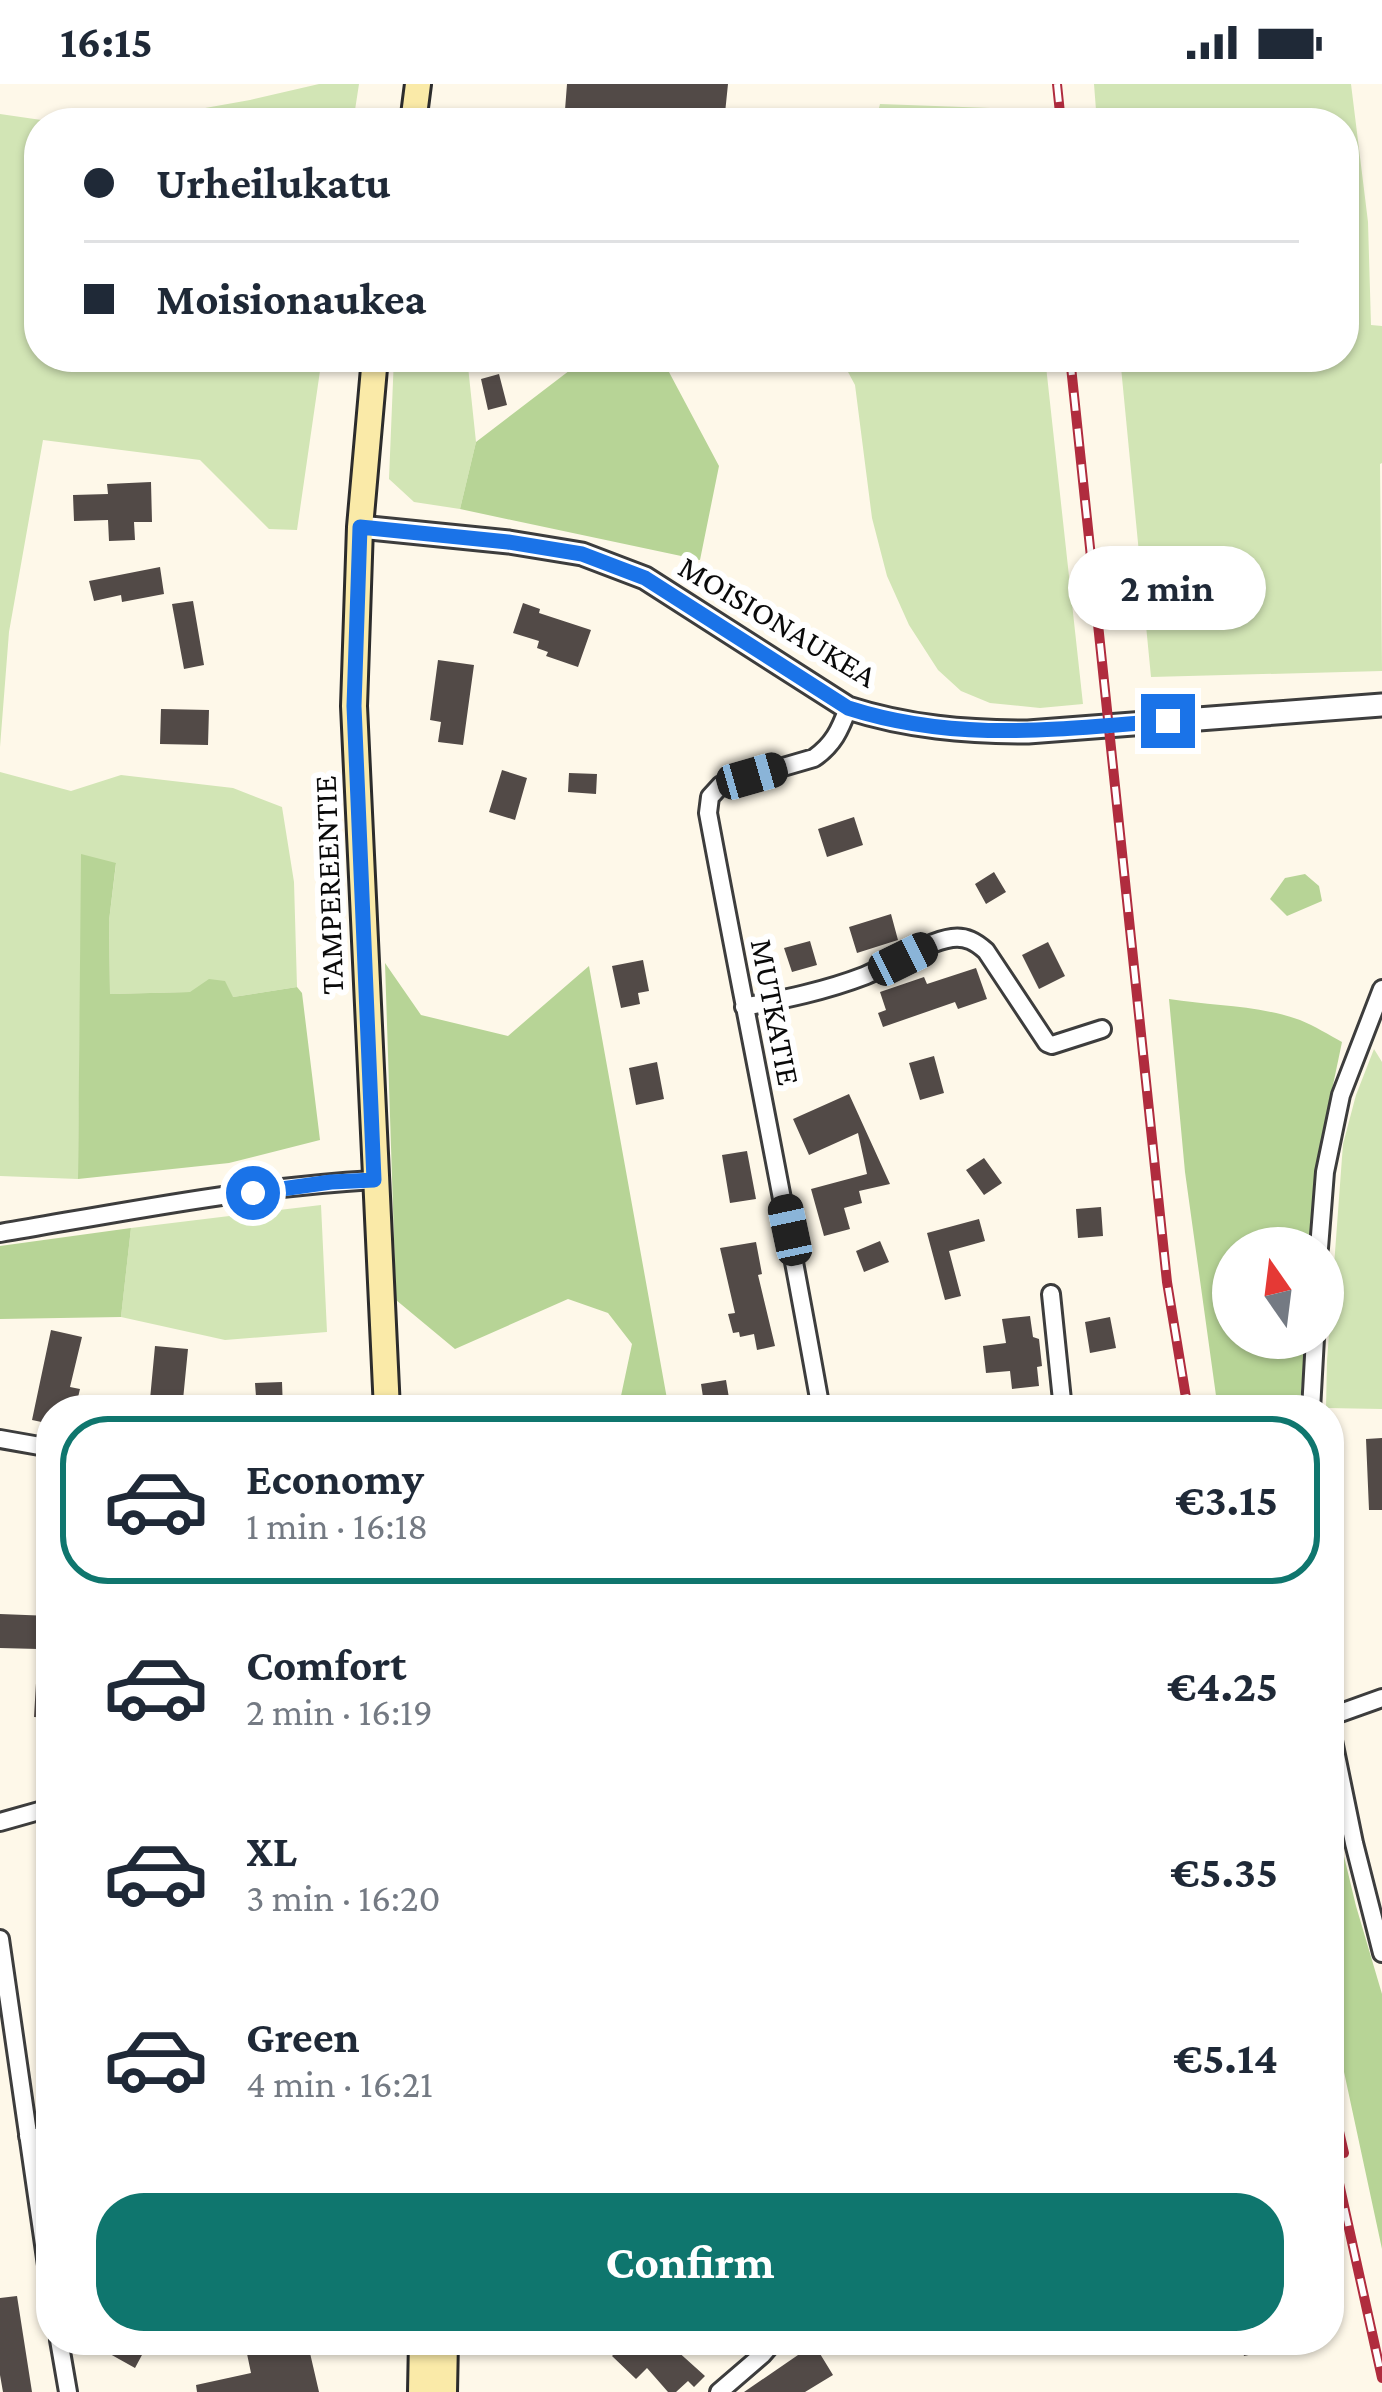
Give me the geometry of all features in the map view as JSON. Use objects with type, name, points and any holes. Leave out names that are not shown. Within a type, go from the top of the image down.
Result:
[{"type":"main road","name":"TAMPEREENTIE","points":[[374,372],[360,527],[354,706],[387,1395]]},
{"type":"main road","points":[[421,2392],[422,2355]]},
{"type":"main road","points":[[444,2392],[445,2355]]},
{"type":"street","name":"MOISIONAUKEA","points":[[360,527],[582,554],[645,578],[848,708],[882,719],[970,732],[1008,732],[1382,705]]},
{"type":"street","name":"MUTKATIE","points":[[818,1395],[708,813],[710,797],[722,784],[814,758],[832,744],[848,708]]},
{"type":"street","points":[[744,1006],[817,992],[956,937],[974,941],[986,951],[1047,1043],[1102,1029]]},
{"type":"street","points":[[1321,1227],[1325,1172],[1341,1095],[1382,989]]},
{"type":"street","points":[[0,1233],[309,1185],[374,1180]]},
{"type":"street","points":[[1051,1294],[1061,1395]]},
{"type":"street","points":[[1312,1395],[1315,1359]]},
{"type":"street","points":[[0,1439],[36,1445]]},
{"type":"street","points":[[1344,1713],[1382,1698]]},
{"type":"street","points":[[1344,1794],[1382,1953]]},
{"type":"street","points":[[0,1822],[36,1812]]},
{"type":"street","points":[[0,1939],[36,2191]]},
{"type":"street","points":[[28,2136],[36,2137]]},
{"type":"street","points":[[62,2355],[68,2392]]},
{"type":"street","points":[[719,2392],[762,2355]]},
{"type":"green space","points":[[319,84],[359,84],[355,108],[205,108]]},
{"type":"green space","points":[[1094,84],[1351,84],[1354,108],[1096,108]]},
{"type":"green space","points":[[880,104],[990,108],[879,108]]},
{"type":"green space","points":[[0,114],[24,117],[24,372],[320,372],[297,530],[269,529],[200,460],[43,440],[9,632],[0,747]]},
{"type":"green space","points":[[1359,149],[1368,222],[1371,325],[1382,326],[1382,671],[1151,677],[1121,372],[1359,372]]},
{"type":"green space","points":[[393,372],[469,372],[476,442],[460,509],[414,502],[389,479]]},
{"type":"green space","points":[[568,372],[669,372],[719,466],[700,560],[460,509],[476,442]]},
{"type":"green space","points":[[848,372],[1047,372],[1083,704],[1040,708],[990,703],[961,691],[938,670],[909,625],[887,576],[872,518],[855,385]]},
{"type":"green space","points":[[0,772],[71,791],[121,775],[233,788],[282,807],[294,882],[297,987],[233,997],[191,992],[110,994],[109,921],[116,864],[82,855],[78,1179],[0,1176]]},
{"type":"green space","points":[[81,854],[116,863],[109,921],[110,994],[190,992],[209,979],[225,981],[233,997],[297,987],[302,993],[320,1140],[229,1163],[78,1179]]},
{"type":"green space","points":[[1305,874],[1319,886],[1322,901],[1287,916],[1270,899],[1285,878]]},
{"type":"green space","points":[[385,963],[421,1015],[508,1036],[589,966],[666,1395],[621,1395],[632,1344],[608,1313],[568,1299],[455,1349],[396,1300]]},
{"type":"green space","points":[[1169,999],[1284,1015],[1342,1042],[1311,1227],[1212,1227],[1212,1359],[1305,1359],[1301,1395],[1216,1395],[1185,1172]]},
{"type":"green space","points":[[1374,1049],[1382,1062],[1382,1409],[1344,1408],[1344,1395],[1326,1395],[1327,1359],[1344,1359],[1344,1227],[1337,1227],[1343,1144]]},
{"type":"green space","points":[[321,1205],[327,1332],[225,1340],[121,1317],[131,1228]]},
{"type":"green space","points":[[131,1228],[121,1317],[0,1319],[0,1246]]},
{"type":"green space","points":[[1344,1856],[1382,1994],[1382,2249],[1344,2072]]},
{"type":"building","points":[[567,84],[728,84],[726,108],[565,108]]},
{"type":"building","points":[[499,374],[507,405],[488,410],[481,379]]},
{"type":"building","points":[[151,482],[152,522],[134,522],[135,540],[109,541],[108,520],[74,521],[73,495],[108,494],[107,484]]},
{"type":"building","points":[[160,567],[164,594],[122,602],[121,595],[94,601],[89,581]]},
{"type":"building","points":[[193,601],[204,665],[184,669],[172,604]]},
{"type":"building","points":[[523,603],[591,630],[578,667],[546,656],[548,652],[537,648],[539,641],[513,633]]},
{"type":"building","points":[[438,660],[474,665],[463,745],[438,742],[441,722],[430,720]]},
{"type":"building","points":[[161,709],[209,710],[208,745],[160,744]]},
{"type":"building","points":[[502,770],[527,778],[515,820],[489,812]]},
{"type":"building","points":[[569,773],[597,774],[596,794],[568,792]]},
{"type":"building","points":[[854,817],[863,845],[827,857],[818,829]]},
{"type":"building","points":[[994,872],[1006,892],[986,904],[975,884]]},
{"type":"building","points":[[891,914],[898,940],[857,953],[849,927]]},
{"type":"building","points":[[810,941],[817,965],[792,972],[784,948]]},
{"type":"building","points":[[1048,942],[1065,976],[1039,989],[1022,955]]},
{"type":"building","points":[[643,960],[649,991],[638,993],[640,1004],[621,1008],[612,966]]},
{"type":"building","points":[[976,968],[987,999],[958,1009],[955,1002],[883,1027],[878,1013],[886,1010],[880,992],[924,977],[927,984]]},
{"type":"building","points":[[934,1056],[944,1093],[920,1100],[909,1063]]},
{"type":"building","points":[[657,1062],[664,1099],[636,1105],[629,1068]]},
{"type":"building","points":[[849,1094],[890,1184],[859,1191],[862,1203],[844,1208],[850,1229],[824,1236],[811,1189],[867,1174],[858,1133],[809,1155],[793,1119]]},
{"type":"building","points":[[747,1151],[756,1199],[730,1203],[722,1155]]},
{"type":"building","points":[[984,1158],[1002,1183],[984,1195],[966,1170]]},
{"type":"building","points":[[1101,1207],[1103,1236],[1078,1238],[1076,1209]]},
{"type":"building","points":[[979,1219],[985,1241],[949,1251],[961,1296],[945,1300],[927,1233]]},
{"type":"building","points":[[880,1241],[889,1262],[864,1272],[856,1251]]},
{"type":"building","points":[[756,1242],[762,1274],[758,1275],[775,1346],[757,1350],[754,1334],[740,1337],[739,1332],[733,1333],[728,1314],[735,1313],[720,1248]]},
{"type":"building","points":[[1030,1316],[1033,1337],[1039,1339],[1039,1386],[1012,1389],[1010,1371],[986,1373],[983,1346],[1006,1343],[1002,1319]]},
{"type":"building","points":[[1110,1317],[1116,1348],[1090,1353],[1085,1322]]},
{"type":"building","points":[[51,1330],[82,1337],[70,1387],[80,1389],[79,1395],[37,1395]]},
{"type":"building","points":[[155,1346],[188,1349],[183,1395],[150,1395]]},
{"type":"building","points":[[726,1380],[728,1395],[703,1395],[701,1384]]},
{"type":"building","points":[[282,1382],[282,1395],[256,1395],[255,1383]]},
{"type":"building","points":[[1382,1438],[1382,1510],[1369,1510],[1366,1439]]},
{"type":"building","points":[[0,1614],[36,1615],[36,1649],[0,1648]]},
{"type":"building","points":[[17,2296],[32,2392],[3,2392],[0,2375],[0,2298]]},
{"type":"building","points":[[112,2355],[142,2355],[135,2368]]},
{"type":"building","points":[[247,2355],[310,2355],[319,2392],[197,2392],[196,2385],[251,2373]]},
{"type":"building","points":[[682,2355],[705,2376],[694,2387],[688,2381],[676,2392],[668,2392],[647,2368],[636,2379],[612,2356]]},
{"type":"building","points":[[798,2355],[821,2355],[833,2375],[805,2392],[744,2392]]},
{"type":"railway","points":[[1057,84],[1059,108]]},
{"type":"railway","points":[[1072,372],[1167,1282],[1186,1395]]},
{"type":"railway","points":[[1344,2206],[1382,2378]]},
{"type":"route","points":[[253,1193],[374,1180],[354,706],[360,527],[582,554],[645,578],[848,708],[882,719],[970,732],[1168,721]]}]
